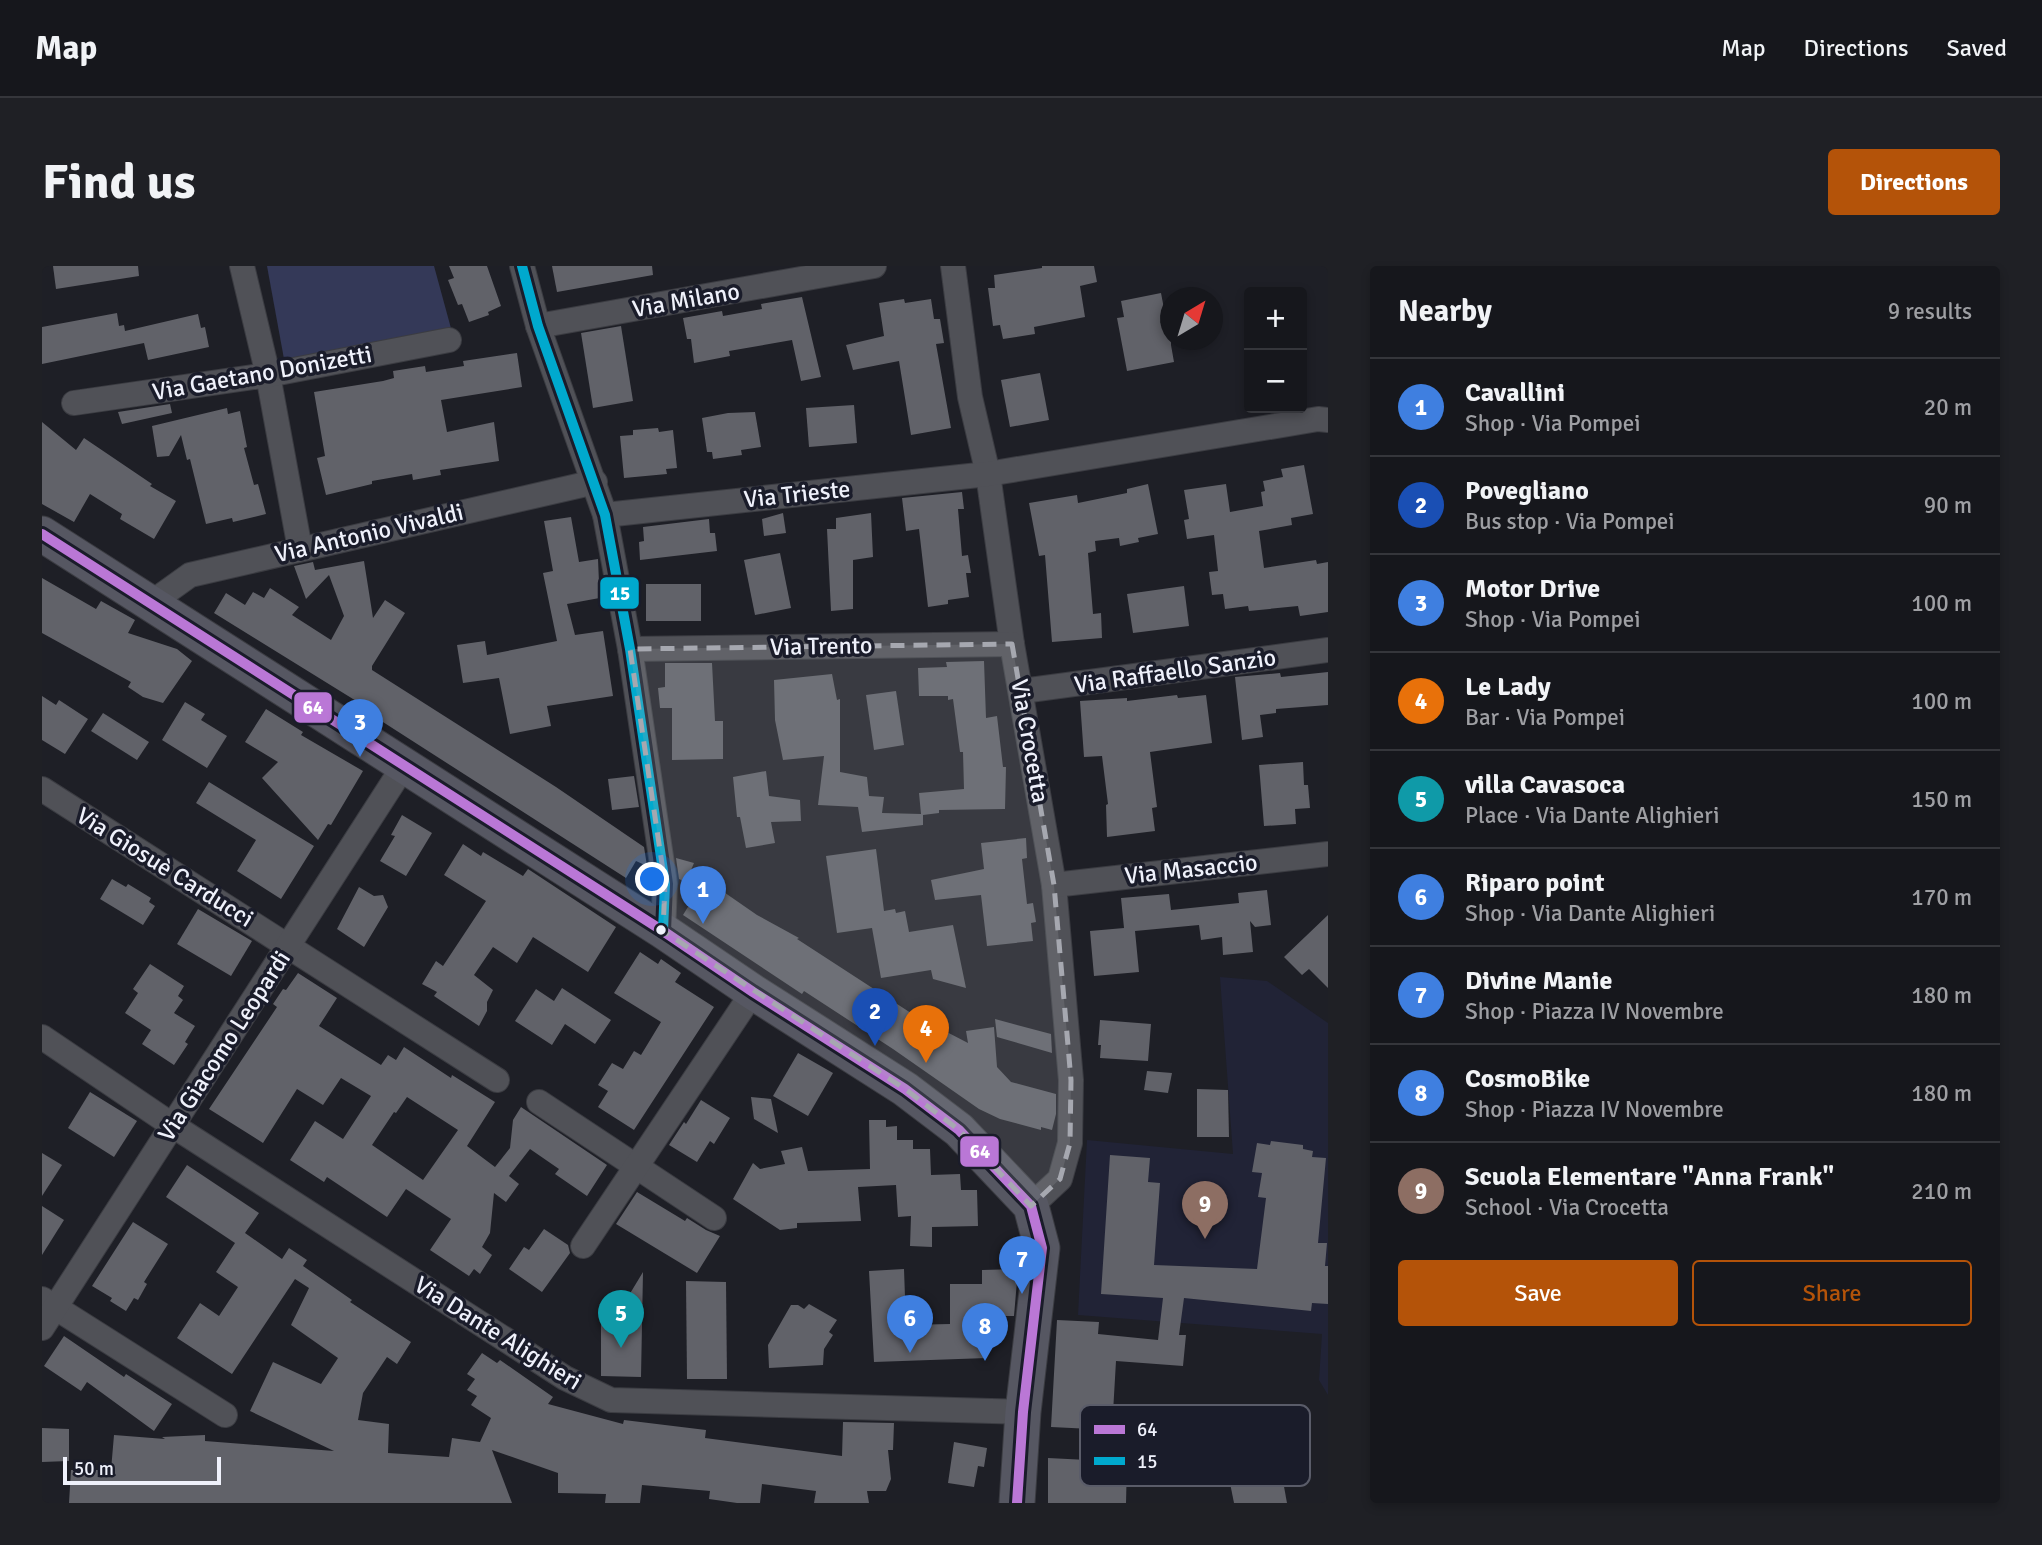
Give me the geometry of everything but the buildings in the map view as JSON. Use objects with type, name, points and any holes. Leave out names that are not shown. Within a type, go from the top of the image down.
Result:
[{"type":"street","points":[[242,266],[268,375],[300,549]]},
{"type":"street","points":[[522,266],[538,326],[605,515],[630,649],[665,884],[663,931]]},
{"type":"street","name":"Via Milano","points":[[538,326],[874,266]]},
{"type":"street","name":"Via Crocetta","points":[[953,266],[970,397],[988,474],[1013,644],[1054,885],[1071,1080],[1070,1143],[1060,1179],[1031,1206]]},
{"type":"street","name":"Via Gaetano Donizetti","points":[[74,403],[268,375],[450,340]]},
{"type":"street","name":"Via Trieste","points":[[605,515],[988,474],[1318,419],[1328,420]]},
{"type":"street","name":"Via Antonio Vivaldi","points":[[151,603],[190,575],[595,482]]},
{"type":"street","points":[[42,534],[663,931],[905,1089],[959,1130],[1031,1206],[1042,1248],[1023,1412],[1017,1503]]},
{"type":"street","name":"Via Trento","points":[[630,649],[1013,644]]},
{"type":"street","name":"Via Raffaello Sanzio","points":[[1022,691],[1328,650]]},
{"type":"street","name":"Via Giacomo Leopardi","points":[[42,1328],[49,1303],[172,1125],[405,764]]},
{"type":"street","name":"Via Giosuè Carducci","points":[[42,789],[497,1080]]},
{"type":"street","name":"Via Masaccio","points":[[1054,885],[1328,854]]},
{"type":"street","points":[[583,1246],[753,992]]},
{"type":"street","name":"Via Dante Alighieri","points":[[42,1037],[172,1125],[565,1378],[611,1400],[1023,1412]]},
{"type":"street","points":[[539,1102],[714,1218]]},
{"type":"street","points":[[49,1303],[225,1415]]},
{"type":"highlighted area","points":[[1012,644],[1054,885],[1071,1080],[1070,1143],[1060,1179],[1031,1206],[959,1130],[905,1089],[663,931],[665,884],[630,649]]},
{"type":"shaded area","points":[[267,266],[434,266],[452,332],[284,359]]},
{"type":"shaded area","points":[[1220,977],[1267,981],[1328,1023],[1328,1395],[1319,1380],[1322,1334],[1078,1315],[1087,1140],[1233,1154]]},
{"type":"transit line","name":"15","points":[[522,266],[538,326],[605,515],[630,649],[665,884],[663,931]]},
{"type":"transit line","name":"64","points":[[42,534],[663,931],[905,1089],[959,1130],[1031,1206],[1042,1248],[1023,1412],[1017,1503]]},
{"type":"place","name":"Motor Drive","points":[[360,757]]},
{"type":"place","name":"Cavallini","points":[[703,924]]},
{"type":"place","name":"Povegliano","points":[[875,1046]]},
{"type":"place","name":"Le Lady","points":[[926,1063]]},
{"type":"place","name":"Scuola Elementare \"Anna Frank\"","points":[[1205,1239]]},
{"type":"place","name":"Divine Manie","points":[[1022,1294]]},
{"type":"place","name":"villa Cavasoca","points":[[621,1348]]},
{"type":"place","name":"Riparo point","points":[[910,1353]]},
{"type":"place","name":"CosmoBike","points":[[985,1361]]}]
